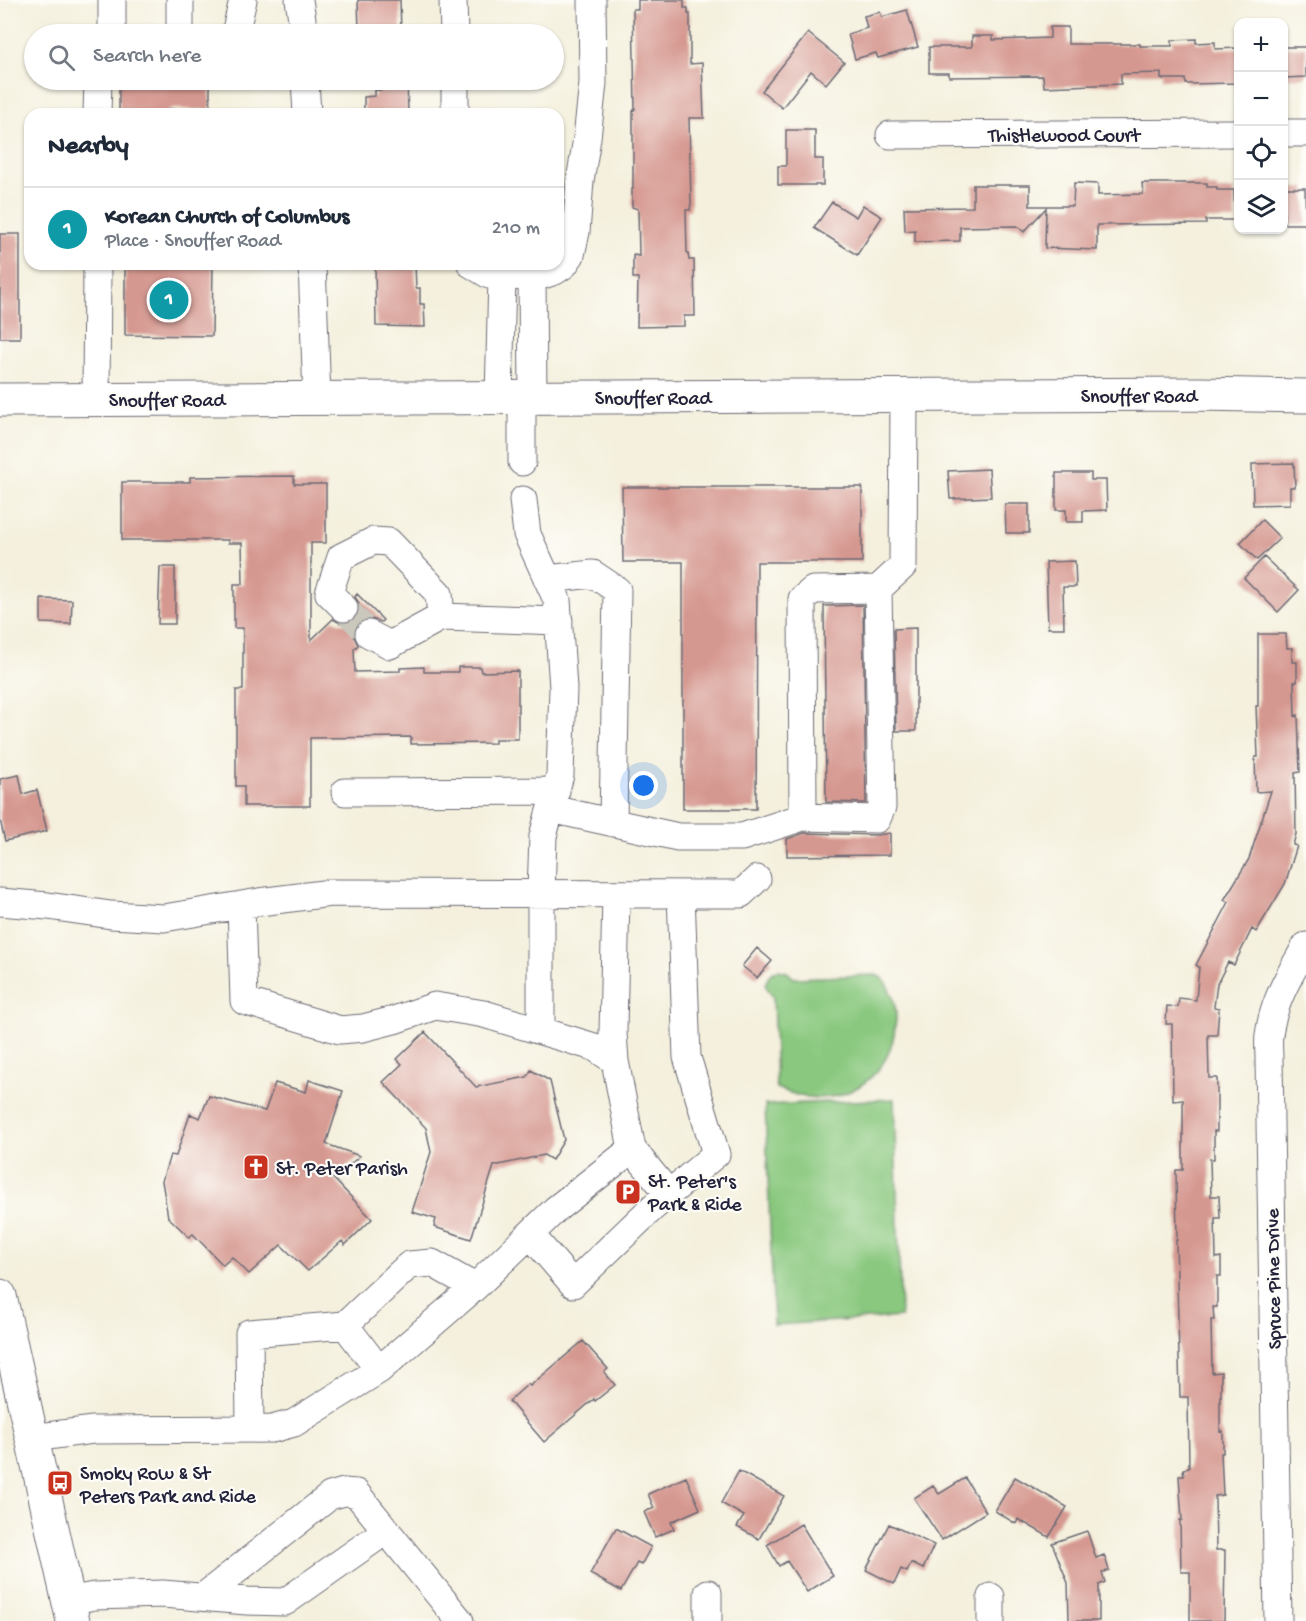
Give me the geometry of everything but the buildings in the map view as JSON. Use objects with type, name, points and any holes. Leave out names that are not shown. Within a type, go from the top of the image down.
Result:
[{"type":"main road","name":"Snouffer Road","points":[[0,400],[1188,394],[1306,396]]},
{"type":"main road","points":[[0,1296],[71,1611]]},
{"type":"street","points":[[112,0],[112,24]]},
{"type":"street","points":[[180,0],[180,24]]},
{"type":"street","points":[[237,24],[243,0]]},
{"type":"street","points":[[299,0],[302,24]]},
{"type":"street","points":[[453,0],[454,24]]},
{"type":"street","points":[[564,265],[571,255],[573,245],[593,83],[592,0]]},
{"type":"street","points":[[98,90],[98,108]]},
{"type":"street","points":[[306,90],[307,108]]},
{"type":"street","points":[[455,90],[455,108]]},
{"type":"street","name":"Thistlewood Court","points":[[890,135],[1234,133]]},
{"type":"street","points":[[1288,133],[1306,133]]},
{"type":"street","points":[[96,399],[97,270]]},
{"type":"street","points":[[312,270],[317,398]]},
{"type":"street","points":[[481,270],[489,275],[532,277],[556,270]]},
{"type":"street","points":[[502,276],[518,398],[522,462],[512,466],[512,493],[523,500],[527,534],[557,600],[563,688],[560,775],[543,836],[541,1031]]},
{"type":"street","points":[[518,398],[532,277]]},
{"type":"street","points":[[803,817],[802,599],[813,590],[878,589],[903,566],[904,396]]},
{"type":"street","points":[[344,608],[329,593],[342,557],[373,541],[389,542],[440,605],[559,621]]},
{"type":"street","points":[[548,579],[593,574],[617,590],[613,823]]},
{"type":"street","points":[[345,792],[553,800],[613,823],[678,837],[742,837],[803,817],[878,819],[882,807],[878,589]]},
{"type":"street","points":[[369,634],[390,645],[440,605]]},
{"type":"street","points":[[0,902],[111,915],[164,918],[331,893],[741,894],[757,879]]},
{"type":"street","points":[[616,894],[613,1033],[615,1061],[632,1149],[669,1194]]},
{"type":"street","points":[[530,1234],[573,1284],[651,1209],[716,1154],[687,1057],[681,894]]},
{"type":"street","points":[[241,905],[244,1001],[340,1030],[363,1028],[435,1006],[484,1014],[594,1047],[615,1061]]},
{"type":"street","name":"Spruce Pine Drive","points":[[1278,1621],[1269,1034],[1275,1008],[1286,981],[1306,946]]},
{"type":"street","points":[[32,1438],[93,1430],[272,1429],[294,1423],[379,1370],[475,1287],[556,1209],[632,1149]]},
{"type":"street","points":[[250,1429],[249,1333],[345,1325],[409,1265],[432,1263],[475,1287]]},
{"type":"street","points":[[345,1325],[379,1370]]},
{"type":"street","points":[[202,1598],[330,1496],[344,1491],[356,1493],[460,1621]]},
{"type":"street","points":[[71,1611],[94,1596],[140,1594],[285,1602],[387,1530]]},
{"type":"street","points":[[708,1593],[708,1621]]},
{"type":"green space","points":[[778,970],[787,972],[794,978],[875,975],[881,977],[892,995],[896,1018],[895,1027],[886,1058],[866,1081],[854,1089],[824,1098],[795,1095],[776,1088],[773,996],[765,984],[770,974]]},
{"type":"green space","points":[[894,1099],[901,1317],[774,1325],[765,1105]]},
{"type":"tunnel","points":[[344,608],[369,634]]},
{"type":"place","name":"Korean Church of Columbus","points":[[169,300]]},
{"type":"place","name":"St. Peter Parish","points":[[256,1167]]},
{"type":"place","name":"St. Peter's Park & Ride","points":[[628,1192]]},
{"type":"place","name":"Smoky Row & St Peters Park and Ride","points":[[60,1483]]}]
